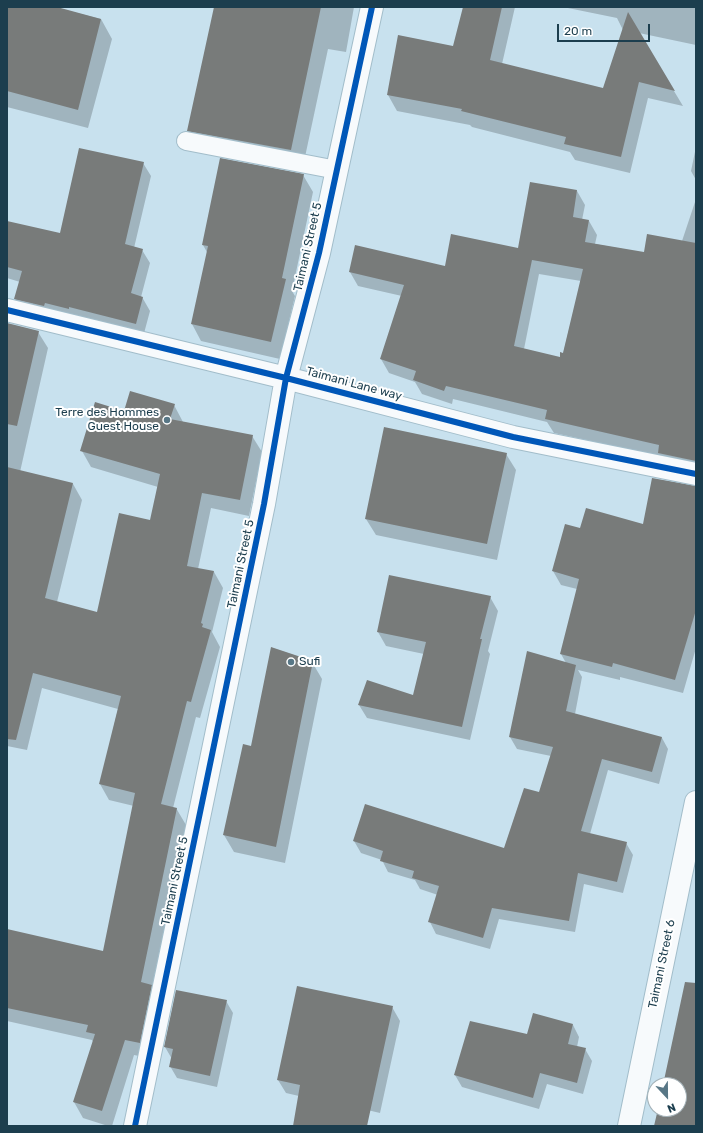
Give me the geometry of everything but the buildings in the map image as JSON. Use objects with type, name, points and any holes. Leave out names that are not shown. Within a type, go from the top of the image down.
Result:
[{"type":"street","name":"Taimani Street 5","points":[[135,1126],[264,504],[286,378],[319,253],[372,7]]},
{"type":"street","name":"Taimani Lane way","points":[[7,310],[286,378],[513,437],[696,474]]},
{"type":"street","name":"Taimani Street 6","points":[[629,1126],[696,802]]},
{"type":"lane","points":[[186,141],[337,170]]},
{"type":"cycle path","points":[[135,1126],[264,504],[286,378],[319,253],[372,7]]},
{"type":"cycle path","points":[[7,310],[286,378],[513,437],[696,474]]},
{"type":"place","name":"Terre des Hommes Guest House","points":[[167,420]]},
{"type":"place","name":"Sufi","points":[[291,662]]}]
